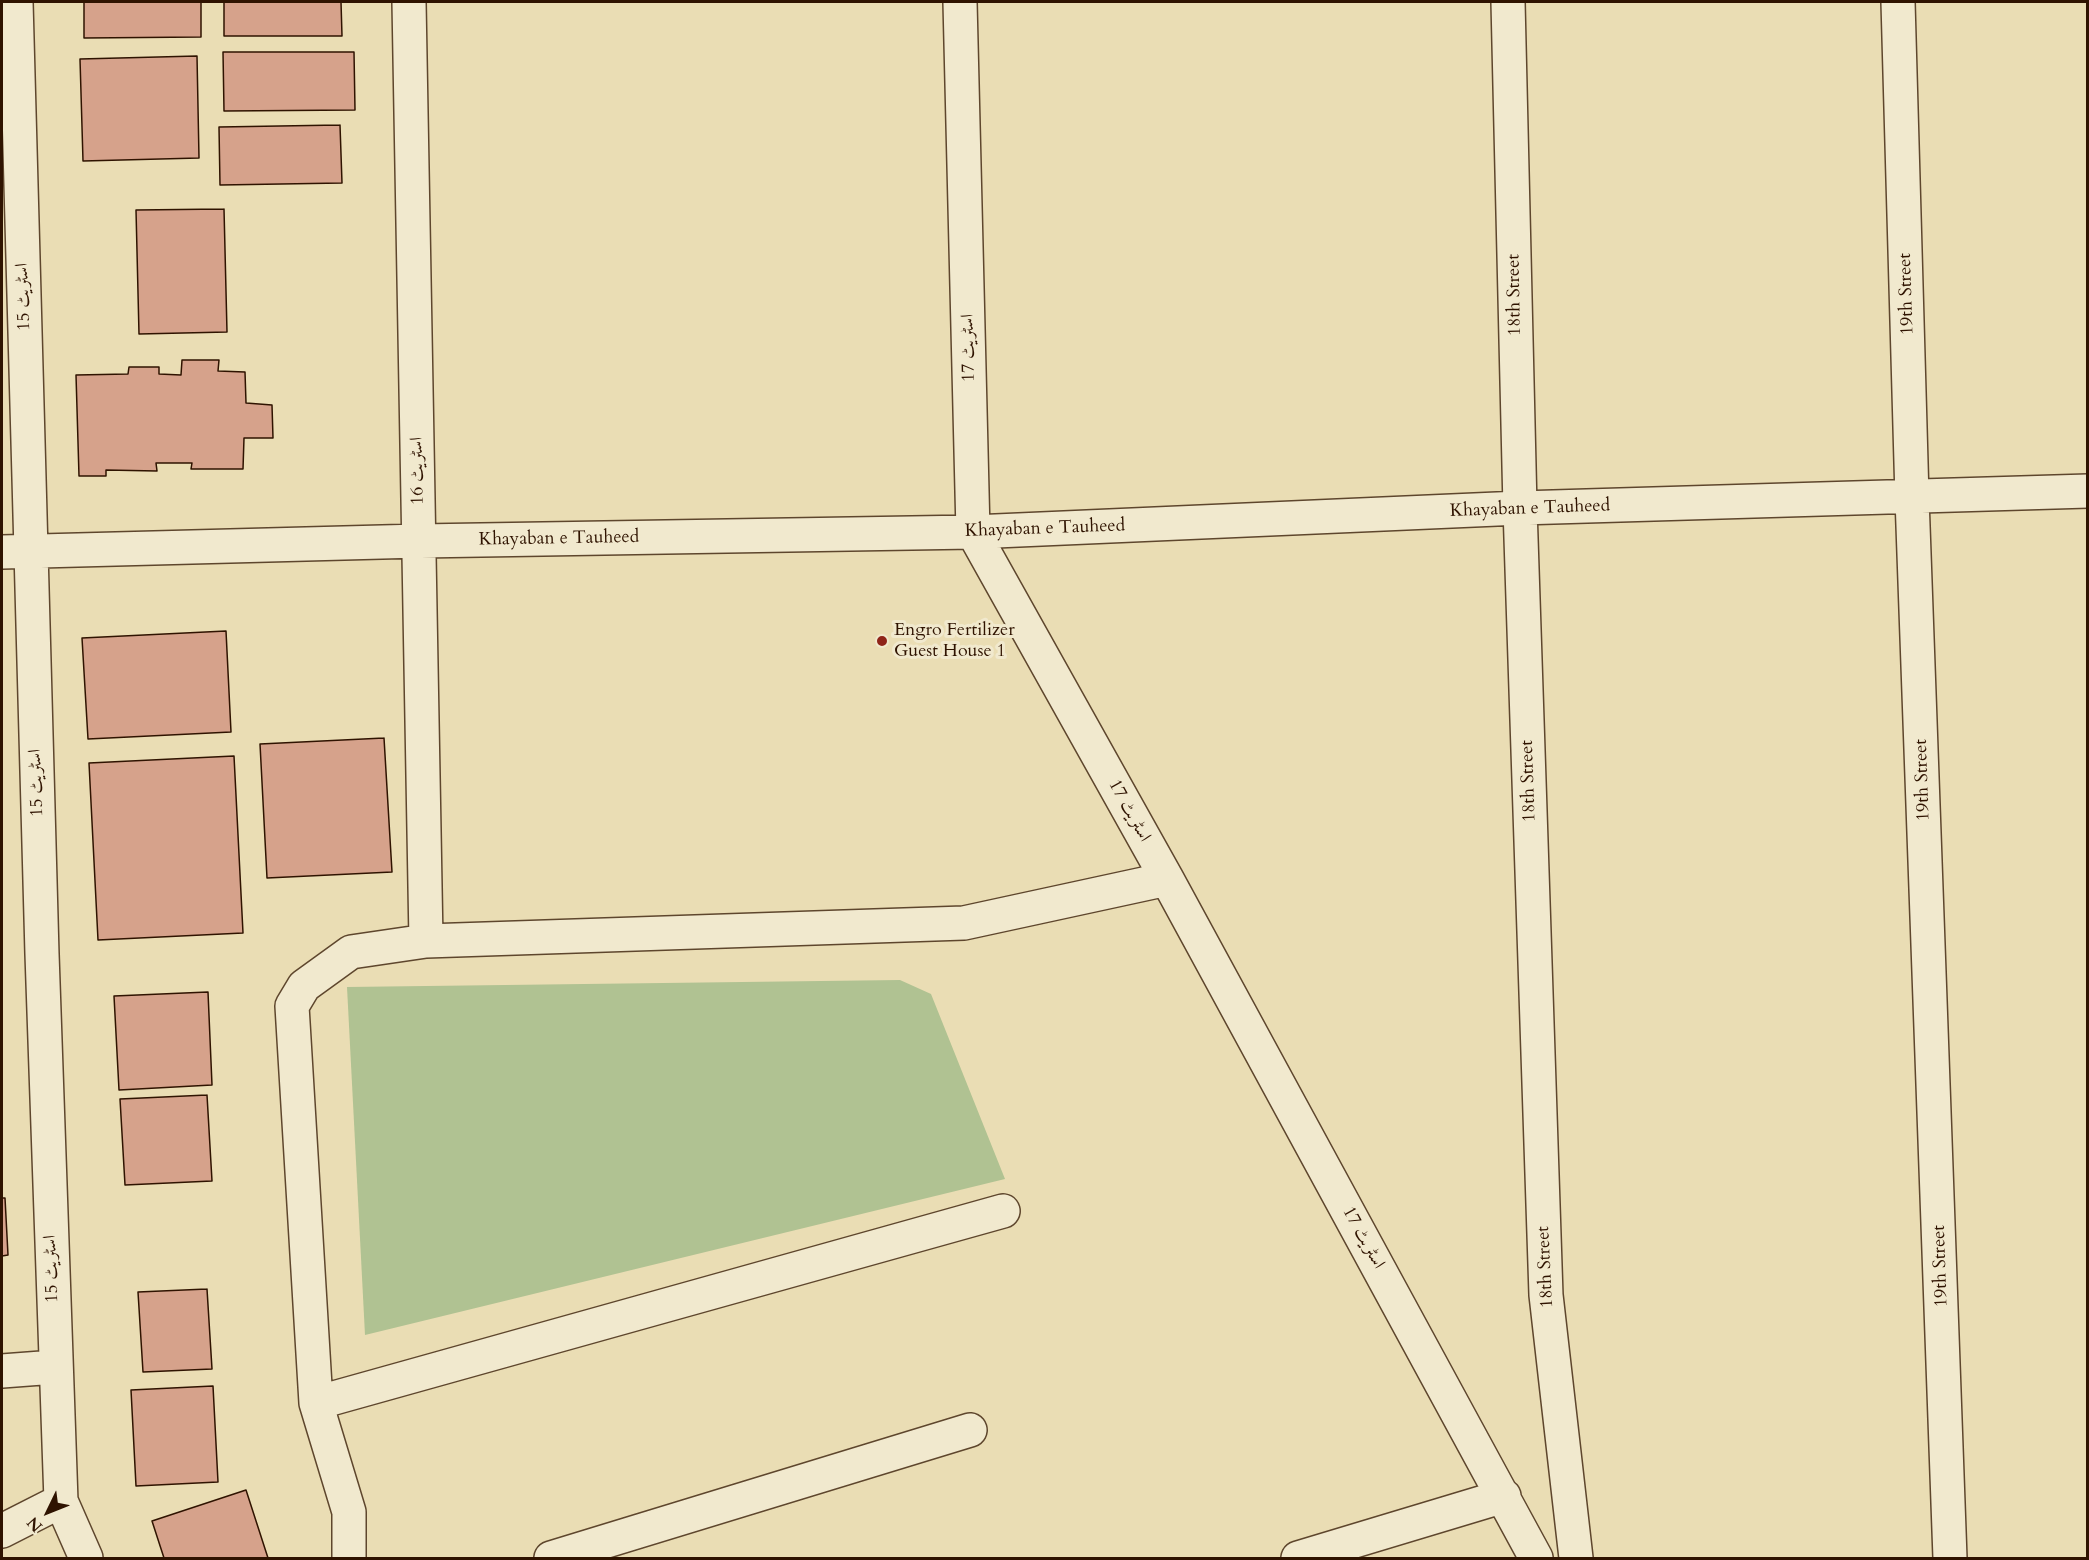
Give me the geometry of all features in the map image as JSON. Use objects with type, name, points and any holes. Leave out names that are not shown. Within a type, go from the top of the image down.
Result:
[{"type":"street","name":"اسٹریٹ 15","points":[[16,2],[16,552],[61,1501],[86,1558]]},
{"type":"street","name":"اسٹریٹ 16","points":[[409,2],[426,941]]},
{"type":"street","name":"اسٹریٹ 17","points":[[960,2],[973,532],[1167,879],[1536,1558]]},
{"type":"street","name":"18th Street","points":[[1508,2],[1520,508],[1546,1295],[1576,1558]]},
{"type":"street","name":"19th Street","points":[[1898,2],[1912,498],[1950,1558]]},
{"type":"street","name":"Khayaban e Tauheed","points":[[16,552],[420,541],[973,532],[1520,508],[2088,491]]},
{"type":"street","points":[[349,1558],[349,1512],[316,1403],[292,1006],[304,986],[351,952],[426,941],[964,923],[1167,879]]},
{"type":"street","points":[[316,1403],[1003,1211]]},
{"type":"street","points":[[2,1371],[55,1367]]},
{"type":"street","points":[[551,1558],[970,1430]]},
{"type":"street","points":[[1298,1558],[1504,1496]]},
{"type":"street","points":[[2,1531],[61,1501]]},
{"type":"green space","points":[[900,980],[931,994],[1005,1179],[365,1335],[347,987]]},
{"type":"building","points":[[84,2],[201,2],[201,37],[84,38]]},
{"type":"building","points":[[224,2],[341,2],[342,36],[224,36]]},
{"type":"building","points":[[223,52],[354,52],[355,110],[224,111]]},
{"type":"building","points":[[197,56],[199,158],[83,161],[80,59]]},
{"type":"building","points":[[340,125],[342,183],[220,185],[219,127]]},
{"type":"building","points":[[224,209],[227,332],[139,334],[136,210]]},
{"type":"building","points":[[182,360],[219,360],[218,371],[245,372],[246,403],[272,405],[273,438],[244,438],[243,469],[191,469],[192,463],[156,463],[157,471],[106,470],[106,476],[79,476],[76,375],[128,374],[129,367],[159,367],[159,374],[181,375]]},
{"type":"building","points":[[226,631],[231,732],[88,739],[82,638]]},
{"type":"building","points":[[384,738],[392,872],[267,878],[260,744]]},
{"type":"building","points":[[234,756],[243,933],[98,940],[89,763]]},
{"type":"building","points":[[208,992],[212,1085],[119,1090],[114,996]]},
{"type":"building","points":[[207,1095],[212,1181],[125,1185],[120,1099]]},
{"type":"building","points":[[2,1198],[5,1198],[8,1255],[2,1256]]},
{"type":"building","points":[[207,1289],[212,1369],[143,1372],[138,1292]]},
{"type":"building","points":[[213,1386],[218,1482],[136,1486],[131,1390]]},
{"type":"building","points":[[246,1490],[268,1558],[164,1558],[152,1521]]},
{"type":"place","name":"Engro Fertilizer Guest House 1","points":[[882,641]]}]
